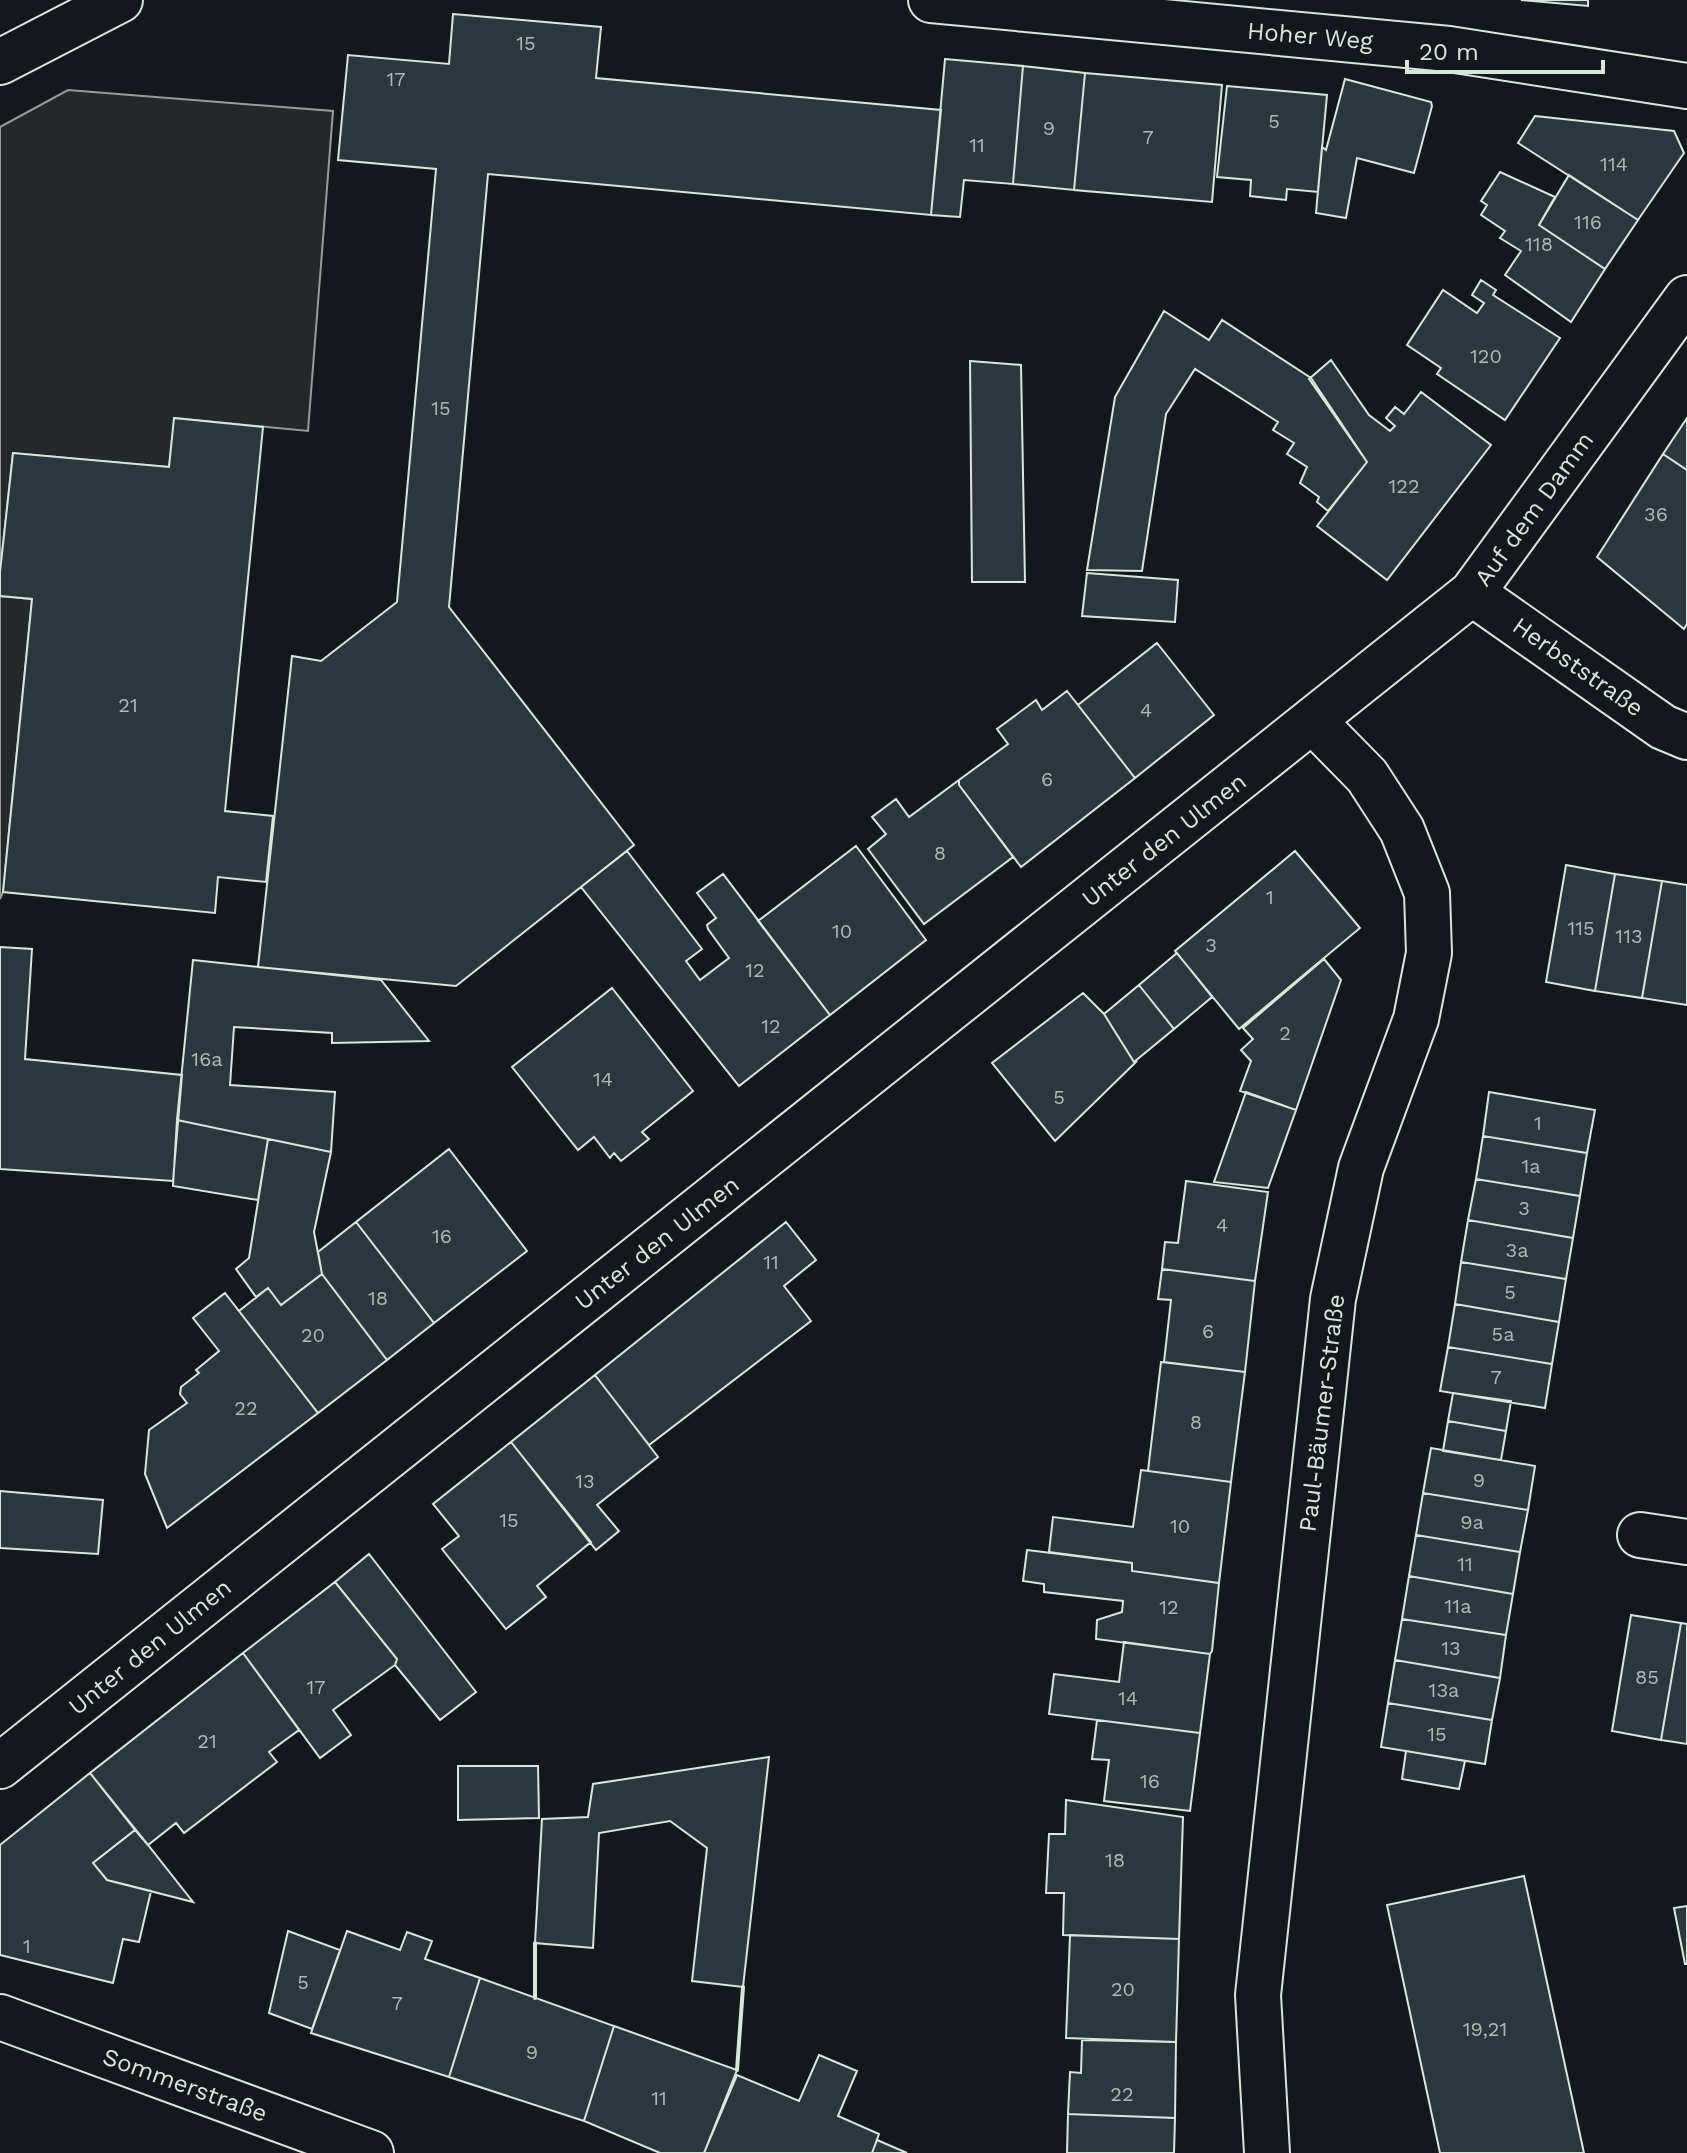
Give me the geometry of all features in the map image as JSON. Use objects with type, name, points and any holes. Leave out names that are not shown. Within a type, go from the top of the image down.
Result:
[{"type":"street","points":[[0,62],[120,0]]},
{"type":"street","name":"Hoher Weg","points":[[931,0],[1449,49],[1687,86]]},
{"type":"street","name":"Auf dem Damm","points":[[1313,721],[1472,593],[1687,298]]},
{"type":"street","name":"Herbststraße","points":[[1472,593],[1663,727],[1687,737]]},
{"type":"street","name":"Unter den Ulmen","points":[[0,1766],[1313,721]]},
{"type":"street","name":"Paul-Bäumer-Straße","points":[[1267,2153],[1258,1995],[1333,1299],[1361,1168],[1416,1019],[1429,953],[1427,893],[1402,830],[1367,776],[1313,721]]},
{"type":"street","points":[[1640,1535],[1687,1542]]},
{"type":"street","name":"Sommerstraße","points":[[0,2017],[371,2153]]},
{"type":"shaded area","points":[[68,90],[333,111],[308,431],[175,418],[169,467],[13,453],[0,572],[0,127]]},
{"type":"shaded area","points":[[0,596],[32,599],[0,899]]},
{"type":"building","points":[[1521,0],[1588,0],[1588,6]]},
{"type":"building","points":[[453,14],[601,27],[596,78],[941,110],[931,215],[488,174],[449,607],[634,845],[456,986],[258,967],[292,656],[321,661],[397,602],[436,169],[338,160],[348,55],[449,64]]},
{"type":"building","points":[[945,59],[1023,66],[1013,184],[964,180],[960,217],[931,215]]},
{"type":"building","points":[[1023,66],[1085,73],[1074,190],[1013,184]]},
{"type":"building","points":[[1085,73],[1222,85],[1212,202],[1074,190]]},
{"type":"building","points":[[1345,79],[1431,102],[1432,106],[1414,173],[1357,158],[1346,218],[1316,213],[1322,147],[1326,150]]},
{"type":"building","points":[[1227,86],[1327,95],[1318,192],[1287,189],[1286,200],[1250,196],[1251,180],[1217,177]]},
{"type":"building","points":[[1535,116],[1674,131],[1684,153],[1638,220],[1518,143]]},
{"type":"building","points":[[1500,172],[1555,197],[1539,225],[1605,269],[1571,322],[1505,275],[1521,251],[1500,238],[1505,231],[1481,215],[1487,205],[1481,201]]},
{"type":"building","points":[[1569,175],[1638,220],[1605,269],[1539,225]]},
{"type":"building","points":[[1481,280],[1496,290],[1493,295],[1560,338],[1505,420],[1437,374],[1441,368],[1407,345],[1443,290],[1477,313],[1484,303],[1472,295]]},
{"type":"building","points":[[1164,311],[1209,340],[1222,320],[1311,378],[1367,462],[1328,511],[1317,502],[1319,497],[1300,483],[1307,467],[1287,454],[1294,443],[1273,430],[1278,422],[1195,369],[1166,414],[1142,571],[1087,570],[1115,397]]},
{"type":"building","points":[[1331,360],[1369,415],[1390,431],[1395,426],[1386,418],[1395,407],[1404,414],[1421,392],[1491,445],[1387,580],[1317,526],[1367,462],[1309,379]]},
{"type":"building","points":[[970,361],[1021,365],[1025,582],[972,582]]},
{"type":"building","points":[[174,418],[263,427],[225,811],[273,816],[266,882],[218,877],[215,913],[3,892],[32,599],[0,596],[13,453],[169,467]]},
{"type":"building","points":[[1687,418],[1687,470],[1663,454]]},
{"type":"building","points":[[1663,454],[1687,470],[1687,624],[1684,629],[1597,557]]},
{"type":"building","points":[[1087,573],[1178,580],[1175,622],[1082,616]]},
{"type":"building","points":[[1157,643],[1214,715],[1135,778],[1078,705]]},
{"type":"building","points":[[1067,691],[1135,778],[1021,867],[959,785],[959,780],[1008,744],[997,729],[1036,700],[1042,710]]},
{"type":"building","points":[[959,780],[959,785],[1013,857],[924,924],[868,849],[886,834],[872,817],[896,799],[909,817]]},
{"type":"building","points":[[856,846],[926,940],[830,1015],[758,921]]},
{"type":"building","points":[[627,851],[702,949],[686,961],[700,980],[729,958],[708,929],[707,925],[716,918],[697,893],[723,874],[830,1015],[739,1086],[581,887]]},
{"type":"building","points":[[1295,851],[1360,928],[1239,1029],[1175,951]]},
{"type":"building","points":[[1566,865],[1615,874],[1595,991],[1546,982]]},
{"type":"building","points":[[1615,874],[1662,881],[1642,998],[1595,991]]},
{"type":"building","points":[[1662,881],[1687,885],[1687,1005],[1642,998]]},
{"type":"building","points":[[0,947],[32,949],[25,1059],[182,1075],[173,1181],[0,1169]]},
{"type":"building","points":[[1177,953],[1212,997],[1174,1029],[1139,985]]},
{"type":"building","points":[[1324,959],[1341,980],[1296,1110],[1240,1091],[1251,1061],[1241,1050],[1253,1039],[1243,1028]]},
{"type":"building","points":[[193,960],[381,980],[429,1041],[332,1043],[332,1033],[234,1027],[230,1085],[335,1092],[331,1152],[177,1120]]},
{"type":"building","points":[[1139,985],[1174,1029],[1134,1062],[1104,1014]]},
{"type":"building","points":[[612,988],[693,1091],[642,1132],[649,1139],[621,1161],[614,1153],[610,1158],[594,1137],[578,1150],[512,1067]]},
{"type":"building","points":[[1083,993],[1104,1014],[1134,1062],[1137,1061],[1055,1141],[992,1063]]},
{"type":"building","points":[[1246,1092],[1296,1110],[1268,1188],[1214,1182]]},
{"type":"building","points":[[1489,1092],[1595,1110],[1587,1153],[1483,1136]]},
{"type":"building","points":[[177,1120],[268,1139],[258,1200],[173,1186]]},
{"type":"building","points":[[1483,1136],[1587,1153],[1580,1196],[1476,1179]]},
{"type":"building","points":[[268,1139],[331,1152],[314,1232],[322,1274],[281,1305],[268,1288],[256,1297],[236,1269],[249,1258]]},
{"type":"building","points":[[449,1149],[527,1251],[434,1323],[356,1222]]},
{"type":"building","points":[[1476,1179],[1580,1196],[1573,1238],[1468,1220]]},
{"type":"building","points":[[1186,1181],[1268,1192],[1255,1281],[1162,1269],[1165,1242],[1178,1243]]},
{"type":"building","points":[[1468,1220],[1573,1238],[1566,1279],[1461,1262]]},
{"type":"building","points":[[356,1222],[434,1323],[387,1360],[322,1274],[318,1252]]},
{"type":"building","points":[[786,1222],[816,1260],[784,1286],[811,1321],[649,1445],[595,1375]]},
{"type":"building","points":[[1461,1262],[1566,1279],[1559,1322],[1455,1304]]},
{"type":"building","points":[[1162,1269],[1255,1281],[1245,1372],[1164,1362],[1171,1300],[1158,1299]]},
{"type":"building","points":[[322,1274],[387,1360],[318,1413],[239,1311],[268,1288],[281,1305]]},
{"type":"building","points":[[225,1293],[318,1413],[167,1528],[145,1474],[149,1430],[187,1403],[180,1394],[181,1387],[219,1351],[193,1318]]},
{"type":"building","points":[[1455,1304],[1559,1322],[1552,1364],[1448,1347]]},
{"type":"building","points":[[1448,1347],[1552,1364],[1545,1408],[1440,1391]]},
{"type":"building","points":[[1161,1362],[1245,1372],[1231,1482],[1148,1471]]},
{"type":"building","points":[[595,1375],[658,1457],[597,1505],[619,1531],[596,1550],[511,1442]]},
{"type":"building","points":[[1453,1393],[1511,1401],[1506,1431],[1448,1421]]},
{"type":"building","points":[[1448,1421],[1506,1431],[1501,1460],[1443,1451]]},
{"type":"building","points":[[511,1442],[591,1542],[537,1586],[546,1597],[506,1629],[442,1549],[459,1536],[433,1504]]},
{"type":"building","points":[[1431,1448],[1535,1466],[1528,1510],[1423,1493]]},
{"type":"building","points":[[1141,1470],[1231,1482],[1219,1583],[1132,1571],[1132,1563],[1049,1552],[1053,1517],[1133,1527]]},
{"type":"building","points":[[0,1491],[103,1500],[98,1554],[0,1548]]},
{"type":"building","points":[[1423,1493],[1528,1510],[1520,1552],[1416,1535]]},
{"type":"building","points":[[1416,1535],[1520,1552],[1513,1594],[1409,1576]]},
{"type":"building","points":[[1027,1550],[1132,1563],[1132,1571],[1219,1583],[1212,1651],[1210,1654],[1096,1639],[1097,1620],[1122,1612],[1123,1601],[1044,1592],[1044,1584],[1023,1581]]},
{"type":"building","points":[[369,1554],[476,1692],[440,1720],[395,1665],[397,1659],[335,1582]]},
{"type":"building","points":[[1409,1576],[1513,1594],[1506,1635],[1402,1619]]},
{"type":"building","points":[[335,1582],[397,1659],[395,1665],[333,1710],[351,1735],[320,1758],[243,1653]]},
{"type":"building","points":[[1631,1615],[1681,1623],[1661,1740],[1612,1731]]},
{"type":"building","points":[[1402,1619],[1506,1635],[1500,1678],[1395,1660]]},
{"type":"building","points":[[1681,1623],[1687,1624],[1687,1744],[1661,1740]]},
{"type":"building","points":[[1124,1642],[1210,1654],[1200,1733],[1049,1714],[1054,1674],[1119,1682]]},
{"type":"building","points":[[243,1653],[299,1730],[269,1752],[277,1762],[184,1833],[176,1823],[148,1845],[90,1773]]},
{"type":"building","points":[[1395,1660],[1500,1678],[1492,1720],[1388,1703]]},
{"type":"building","points":[[1388,1703],[1492,1720],[1485,1764],[1381,1747]]},
{"type":"building","points":[[1097,1720],[1200,1733],[1190,1811],[1104,1801],[1109,1760],[1092,1759]]},
{"type":"building","points":[[1406,1751],[1465,1761],[1459,1789],[1402,1779]]},
{"type":"building","points":[[769,1757],[743,1987],[692,1981],[707,1848],[670,1821],[599,1833],[593,1948],[535,1943],[542,1819],[588,1817],[593,1784]]},
{"type":"building","points":[[458,1766],[538,1766],[539,1818],[458,1820]]},
{"type":"building","points":[[90,1773],[135,1830],[93,1863],[107,1880],[151,1891],[139,1942],[123,1939],[113,1983],[0,1955],[0,1845]]},
{"type":"building","points":[[1066,1800],[1183,1817],[1179,1939],[1063,1935],[1064,1893],[1046,1893],[1049,1834],[1065,1834]]},
{"type":"building","points":[[135,1830],[193,1902],[107,1880],[93,1863]]},
{"type":"building","points":[[1524,1876],[1584,2153],[1440,2153],[1387,1905]]},
{"type":"building","points":[[1687,1906],[1687,1964],[1685,1964],[1674,1908]]},
{"type":"building","points":[[288,1931],[340,1950],[312,2029],[269,2013]]},
{"type":"building","points":[[347,1931],[400,1950],[407,1932],[432,1941],[425,1959],[480,1978],[449,2077],[311,2033]]},
{"type":"building","points":[[1070,1935],[1179,1939],[1176,2042],[1066,2038]]},
{"type":"building","points":[[480,1978],[614,2026],[584,2121],[449,2077]]},
{"type":"building","points":[[614,2026],[737,2070],[704,2153],[660,2153],[584,2121]]},
{"type":"building","points":[[1082,2040],[1176,2042],[1175,2118],[1068,2114],[1070,2072],[1081,2073]]},
{"type":"building","points":[[819,2055],[857,2071],[838,2116],[879,2134],[872,2153],[704,2153],[737,2075],[799,2101]]},
{"type":"building","points":[[1068,2114],[1175,2118],[1174,2153],[1067,2153]]},
{"type":"building","points":[[877,2140],[907,2153],[872,2153]]},
{"type":"wall","points":[[535,1943],[535,1998]]},
{"type":"wall","points":[[737,2070],[743,1987]]}]
